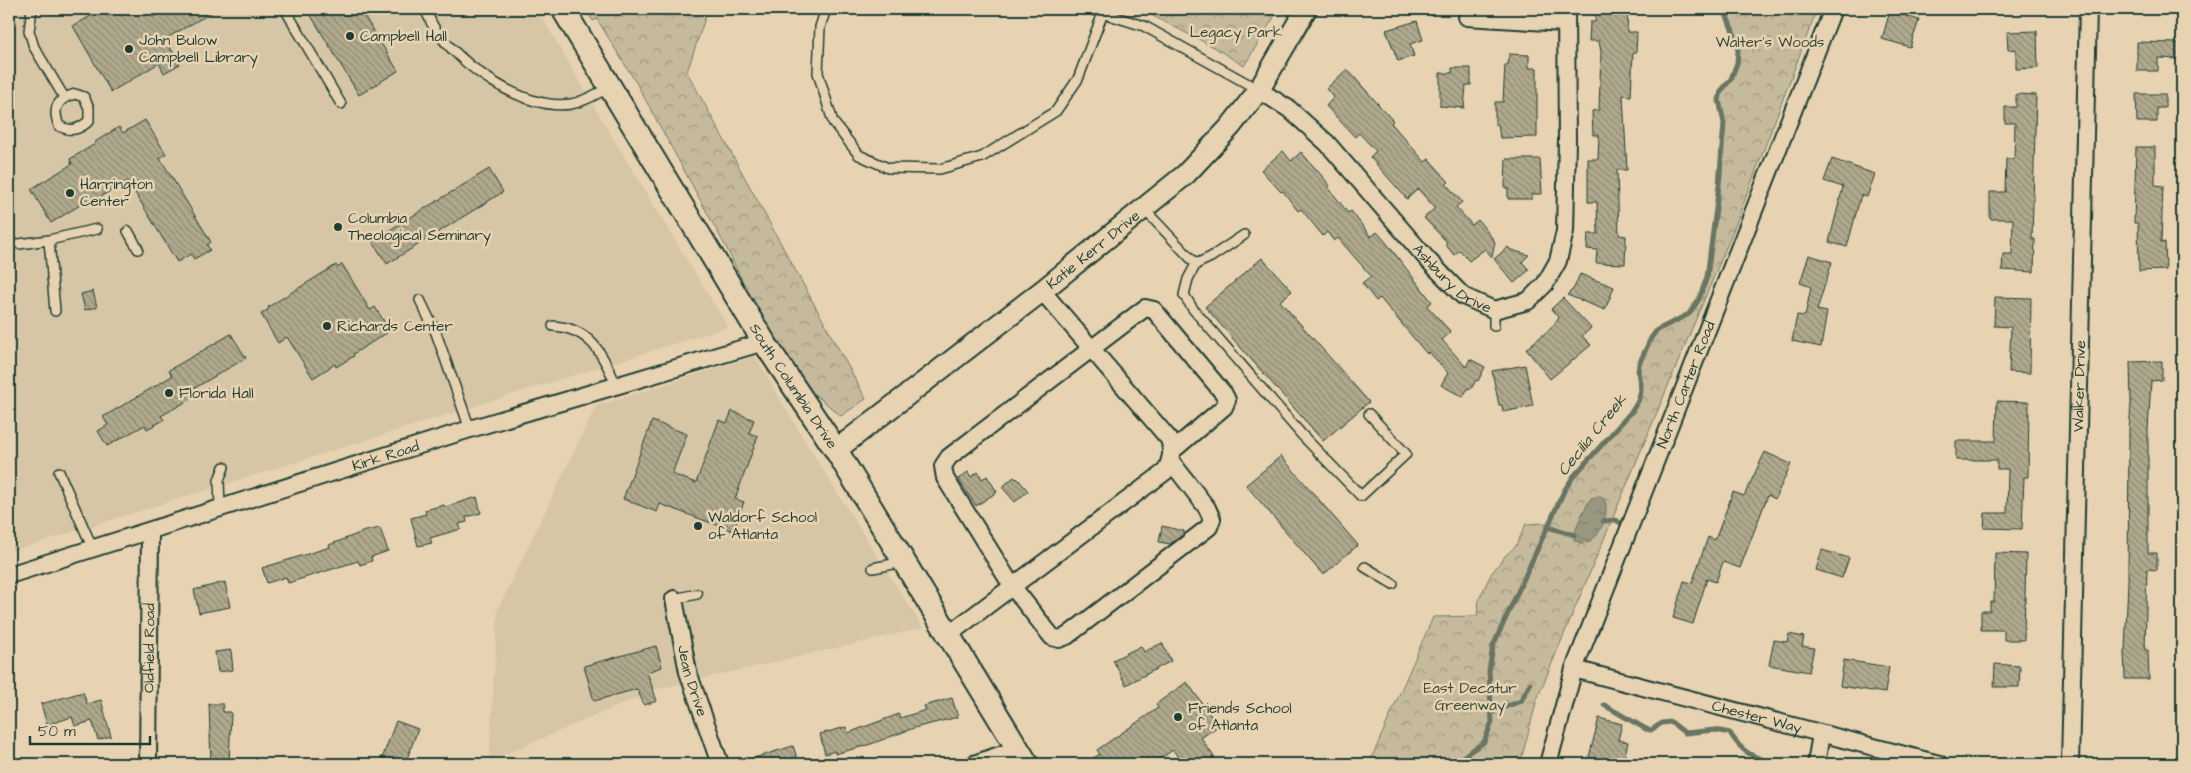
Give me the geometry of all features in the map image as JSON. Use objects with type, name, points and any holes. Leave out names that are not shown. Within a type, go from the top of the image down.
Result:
[{"type":"main road","name":"South Columbia Drive","points":[[562,9],[764,342],[836,450],[1022,757]]},
{"type":"street","name":"Katie Kerr Drive","points":[[836,450],[1042,291],[1186,174],[1230,128],[1259,90],[1306,9]]},
{"type":"street","name":"North Carter Road","points":[[1548,764],[1574,670],[1834,9]]},
{"type":"street","name":"Walker Drive","points":[[2070,764],[2088,9]]},
{"type":"street","name":"Ashbury Drive","points":[[1259,90],[1289,109],[1328,144],[1427,259],[1463,296],[1494,318],[1528,301],[1545,284],[1558,261],[1565,222],[1567,140],[1565,16]]},
{"type":"street","points":[[1467,17],[1565,16]]},
{"type":"street","points":[[948,635],[1166,471],[1171,455],[1169,439],[1042,291]]},
{"type":"street","points":[[1145,308],[1154,310],[1227,400],[1224,407],[1171,455],[1207,508],[1212,519],[1209,527],[1067,636],[1059,639],[1052,637],[1012,586],[945,478],[943,466],[949,457],[1145,308]]},
{"type":"street","name":"Kirk Road","points":[[9,575],[150,532],[470,429],[764,342]]},
{"type":"street","name":"Oldfield Road","points":[[148,764],[150,532]]},
{"type":"street","name":"Jean Drive","points":[[674,599],[688,672],[719,760]]},
{"type":"street","name":"Chester Way","points":[[1574,670],[1939,764]]},
{"type":"street","points":[[1816,764],[1821,734]]},
{"type":"street","points":[[974,764],[1022,757]]},
{"type":"lane","points":[[32,9],[29,31],[34,47],[64,97]]},
{"type":"lane","points":[[284,9],[341,104]]},
{"type":"lane","points":[[425,9],[434,28],[458,55],[472,67],[522,97],[545,103],[571,104],[610,87]]},
{"type":"lane","points":[[826,9],[820,27],[818,74],[833,122],[858,155],[888,168],[932,169],[940,169],[982,157],[1056,111],[1078,79],[1103,13]]},
{"type":"lane","points":[[1090,9],[1144,26],[1259,90]]},
{"type":"lane","points":[[75,94],[84,97],[89,108],[89,121],[81,128],[69,130],[59,126],[55,115],[58,103],[64,97],[75,94]]},
{"type":"lane","points":[[1144,209],[1196,264]]},
{"type":"lane","points":[[19,244],[97,230]]},
{"type":"lane","points":[[128,230],[138,249]]},
{"type":"lane","points":[[1244,234],[1211,257],[1196,264],[1188,279],[1184,295],[1193,309],[1302,435],[1361,496],[1406,454],[1369,414]]},
{"type":"lane","points":[[49,240],[55,311]]},
{"type":"lane","points":[[420,300],[436,333],[470,429]]},
{"type":"lane","points":[[553,326],[568,327],[590,339],[603,357],[616,386]]},
{"type":"lane","points":[[220,509],[219,480],[224,467]]},
{"type":"lane","points":[[59,472],[93,549]]},
{"type":"lane","points":[[874,568],[904,562]]},
{"type":"lane","points":[[1366,567],[1393,584]]},
{"type":"lane","points":[[674,599],[697,594]]},
{"type":"shaded area","name":"Columbia Theological Seminary","points":[[9,9],[537,9],[728,327],[9,552]]},
{"type":"shaded area","name":"Waldorf School of Atlanta","points":[[755,356],[806,443],[923,628],[658,689],[489,761],[498,609],[596,406]]},
{"type":"green space","points":[[585,9],[708,9],[687,72],[866,399],[841,416],[812,392],[764,326],[728,251],[638,86],[597,19],[593,21]]},
{"type":"green space","name":"Legacy Park","points":[[1139,9],[1279,9],[1244,66],[1212,46]]},
{"type":"green space","name":"East Decatur Greenway","points":[[1724,9],[1817,9],[1735,226],[1537,699],[1520,764],[1369,764],[1433,617],[1477,616],[1479,599],[1491,574],[1505,556],[1516,546],[1526,524],[1549,523],[1564,491],[1573,477],[1632,411],[1638,401],[1641,390],[1638,372],[1639,364],[1651,338],[1657,330],[1689,314],[1699,299],[1707,277],[1719,185],[1724,123],[1719,100],[1721,91],[1731,79],[1737,63],[1736,39]]},
{"type":"water","points":[[1598,496],[1604,499],[1606,505],[1606,513],[1600,530],[1589,541],[1582,543],[1574,540],[1578,524],[1591,498]]},
{"type":"building","name":"John Bulow Campbell Library","points":[[103,9],[148,9],[153,17],[168,9],[218,9],[165,39],[180,64],[164,73],[159,63],[111,92],[73,26]]},
{"type":"building","name":"Campbell Hall","points":[[307,9],[360,9],[398,71],[359,95]]},
{"type":"building","points":[[1596,9],[1628,9],[1627,32],[1637,32],[1636,53],[1633,53],[1631,96],[1623,95],[1627,170],[1617,170],[1619,235],[1626,236],[1625,264],[1596,263],[1597,250],[1587,249],[1588,234],[1598,234],[1597,202],[1588,202],[1588,159],[1598,159],[1599,135],[1593,135],[1592,111],[1599,110],[1601,52],[1599,41],[1589,41],[1590,22],[1595,22]]},
{"type":"building","points":[[1890,11],[1919,20],[1910,47],[1882,39]]},
{"type":"building","points":[[1417,21],[1423,40],[1410,44],[1414,56],[1398,61],[1386,30]]},
{"type":"building","points":[[2037,31],[2038,68],[2016,69],[2016,49],[2008,50],[2007,32]]},
{"type":"building","points":[[2137,42],[2179,43],[2179,59],[2158,58],[2158,71],[2137,71]]},
{"type":"building","points":[[1509,54],[1529,55],[1529,68],[1537,68],[1537,137],[1500,138],[1498,124],[1495,124],[1495,102],[1503,102],[1505,65],[1508,65]]},
{"type":"building","points":[[1452,68],[1471,68],[1471,85],[1466,85],[1464,108],[1440,106],[1440,73],[1452,73]]},
{"type":"building","points":[[1347,69],[1393,121],[1391,123],[1425,162],[1429,159],[1449,182],[1446,184],[1462,202],[1456,207],[1472,225],[1478,220],[1495,242],[1492,257],[1485,249],[1469,261],[1460,250],[1454,255],[1445,244],[1447,242],[1424,218],[1435,208],[1418,189],[1407,199],[1370,157],[1376,151],[1359,133],[1355,137],[1326,106],[1334,97],[1326,89]]},
{"type":"building","points":[[2016,94],[2036,95],[2032,239],[2035,239],[2034,272],[2002,270],[2003,254],[2012,254],[2013,219],[1990,219],[1990,192],[2005,192],[2006,159],[2014,159],[2015,123],[2005,123],[2005,107],[2016,107]]},
{"type":"building","points":[[2136,94],[2165,94],[2165,108],[2157,108],[2157,122],[2137,122]]},
{"type":"building","name":"Harrington Center","points":[[145,120],[166,154],[160,158],[211,242],[207,245],[210,250],[194,259],[191,254],[177,262],[128,181],[95,200],[93,197],[51,223],[31,189],[72,164],[70,159],[119,127],[123,133]]},
{"type":"building","points":[[2136,147],[2155,147],[2155,185],[2163,186],[2161,243],[2165,242],[2166,270],[2139,271],[2138,223],[2134,223]]},
{"type":"building","points":[[1283,151],[1291,161],[1301,152],[1330,186],[1328,187],[1348,213],[1351,211],[1371,237],[1377,232],[1385,241],[1432,302],[1427,306],[1451,332],[1442,340],[1466,367],[1470,359],[1485,367],[1478,381],[1476,380],[1471,389],[1468,388],[1463,397],[1441,385],[1448,373],[1429,352],[1427,354],[1380,298],[1376,301],[1362,283],[1371,276],[1338,238],[1334,241],[1327,232],[1323,236],[1301,209],[1298,211],[1283,191],[1281,192],[1261,170]]},
{"type":"building","points":[[1506,159],[1540,159],[1542,194],[1532,194],[1532,199],[1508,199],[1508,188],[1505,188]]},
{"type":"building","points":[[1832,159],[1875,174],[1867,197],[1861,195],[1847,247],[1829,242],[1843,187],[1824,181]]},
{"type":"building","points":[[489,169],[503,192],[387,264],[372,241]]},
{"type":"building","points":[[1508,247],[1511,250],[1529,255],[1522,262],[1529,270],[1514,283],[1494,259]]},
{"type":"building","points":[[1809,255],[1832,262],[1817,310],[1827,312],[1821,347],[1792,341],[1797,315],[1805,316],[1811,287],[1800,283]]},
{"type":"building","points":[[1262,258],[1292,291],[1280,301],[1369,402],[1323,441],[1205,307]]},
{"type":"building","name":"Richards Center","points":[[342,264],[370,310],[375,307],[390,331],[336,367],[335,364],[313,378],[287,337],[278,343],[261,314],[269,309],[268,307],[336,265],[338,268]]},
{"type":"building","points":[[1580,274],[1614,287],[1605,310],[1567,295],[1574,288]]},
{"type":"building","points":[[93,291],[97,307],[85,310],[81,294]]},
{"type":"building","points":[[1995,297],[2031,298],[2030,373],[2009,372],[2011,327],[1994,326]]},
{"type":"building","points":[[1563,298],[1591,328],[1582,336],[1591,345],[1550,379],[1526,349],[1551,328],[1559,318],[1551,309]]},
{"type":"building","name":"Florida Hall","points":[[231,334],[246,358],[193,389],[196,396],[161,416],[164,420],[147,429],[145,425],[107,446],[98,431],[108,425],[103,417],[172,376],[169,370]]},
{"type":"building","points":[[2162,361],[2162,380],[2151,381],[2148,430],[2148,553],[2157,553],[2157,570],[2147,569],[2145,650],[2148,650],[2149,679],[2125,679],[2124,650],[2128,582],[2129,430],[2131,403],[2130,362]]},
{"type":"building","points":[[1525,365],[1533,406],[1503,412],[1502,405],[1499,405],[1492,371]]},
{"type":"building","points":[[1997,401],[2029,402],[2028,477],[2024,477],[2022,529],[1984,528],[1985,513],[2007,513],[2008,469],[1997,469],[1997,460],[1956,460],[1956,441],[1996,441]]},
{"type":"building","points":[[732,411],[754,420],[749,433],[758,436],[735,499],[744,502],[733,531],[660,504],[657,512],[623,499],[652,421],[687,434],[672,474],[696,483],[719,420],[727,423]]},
{"type":"building","points":[[1765,452],[1791,464],[1775,499],[1768,495],[1740,568],[1723,562],[1716,582],[1707,579],[1693,624],[1673,618],[1684,581],[1692,583],[1708,537],[1715,540],[1733,492],[1744,496]]},
{"type":"building","points":[[1281,456],[1358,545],[1323,575],[1246,485]]},
{"type":"building","points":[[968,472],[971,477],[978,472],[982,479],[987,476],[997,492],[976,506],[958,479]]},
{"type":"building","points":[[1014,477],[1028,491],[1015,502],[1002,487]]},
{"type":"building","points":[[477,497],[481,513],[466,517],[467,522],[459,524],[461,529],[430,538],[432,543],[418,546],[411,518],[426,514],[425,510],[444,505],[445,507]]},
{"type":"building","points":[[1162,526],[1184,531],[1184,534],[1170,544],[1159,542]]},
{"type":"building","points":[[380,528],[388,551],[371,557],[372,561],[360,565],[358,561],[288,583],[286,577],[267,583],[262,568],[330,547],[329,545],[365,531]]},
{"type":"building","points":[[1822,550],[1849,558],[1842,578],[1816,570]]},
{"type":"building","points":[[1995,553],[2026,554],[2024,640],[2004,640],[2004,630],[1981,630],[1981,611],[1990,611],[1990,602],[1994,602]]},
{"type":"building","points":[[225,582],[230,607],[199,613],[194,590]]},
{"type":"building","points":[[1789,634],[1804,637],[1802,646],[1814,648],[1809,672],[1769,665],[1774,640],[1787,642]]},
{"type":"building","points":[[1162,643],[1171,661],[1126,685],[1113,660],[1141,646],[1144,652]]},
{"type":"building","points":[[656,646],[662,667],[647,672],[657,701],[644,705],[637,689],[594,701],[584,666]]},
{"type":"building","points":[[231,650],[233,670],[218,672],[215,652]]},
{"type":"building","points":[[1844,660],[1889,667],[1885,693],[1840,686]]},
{"type":"building","points":[[1995,664],[2020,666],[2019,687],[1994,687]]},
{"type":"building","name":"Friends School of Atlanta","points":[[1187,682],[1218,726],[1201,738],[1219,764],[1183,764],[1173,750],[1152,764],[1084,764],[1100,754],[1097,750],[1158,708],[1156,704]]},
{"type":"building","points":[[83,692],[87,704],[101,700],[111,736],[98,740],[92,721],[75,726],[72,717],[47,725],[41,704]]},
{"type":"building","points":[[952,698],[958,717],[914,728],[871,744],[835,754],[835,751],[825,754],[820,734],[846,727],[848,733],[899,714],[900,718],[926,710],[924,706]]},
{"type":"building","points":[[209,704],[223,704],[223,712],[231,712],[229,764],[211,764]]},
{"type":"building","points":[[1599,718],[1622,724],[1618,740],[1628,742],[1623,764],[1589,757]]},
{"type":"building","points":[[396,721],[418,729],[405,764],[380,764]]},
{"type":"building","points":[[793,746],[799,764],[745,764],[744,761]]},
{"type":"waterway","name":"Cecilia Creek","points":[[1458,764],[1465,755],[1484,742],[1492,722],[1489,671],[1493,646],[1564,491],[1573,477],[1632,411],[1638,401],[1641,390],[1638,372],[1639,364],[1651,338],[1657,330],[1689,314],[1699,299],[1707,277],[1719,185],[1724,123],[1719,100],[1721,91],[1731,79],[1737,63],[1738,51],[1736,39],[1724,9]]},
{"type":"waterway","points":[[1603,521],[1616,520],[1622,524]]},
{"type":"waterway","points":[[1548,527],[1575,535]]},
{"type":"waterway","points":[[1492,712],[1521,701],[1530,684]]},
{"type":"waterway","points":[[1604,705],[1646,729],[1651,730],[1662,723],[1671,722],[1685,733],[1715,730],[1730,733],[1739,746],[1749,754],[1776,764]]},
{"type":"place","name":"Campbell Hall","points":[[350,36]]},
{"type":"place","name":"John Bulow Campbell Library","points":[[129,49]]},
{"type":"place","name":"Harrington Center","points":[[70,193]]},
{"type":"place","name":"Columbia Theological Seminary","points":[[338,227]]},
{"type":"place","name":"Richards Center","points":[[327,326]]},
{"type":"place","name":"Florida Hall","points":[[169,393]]},
{"type":"place","name":"Waldorf School of Atlanta","points":[[698,526]]},
{"type":"place","name":"Friends School of Atlanta","points":[[1178,717]]},
{"type":"park label","name":"Walter's Woods","points":[[1770,42]]}]
